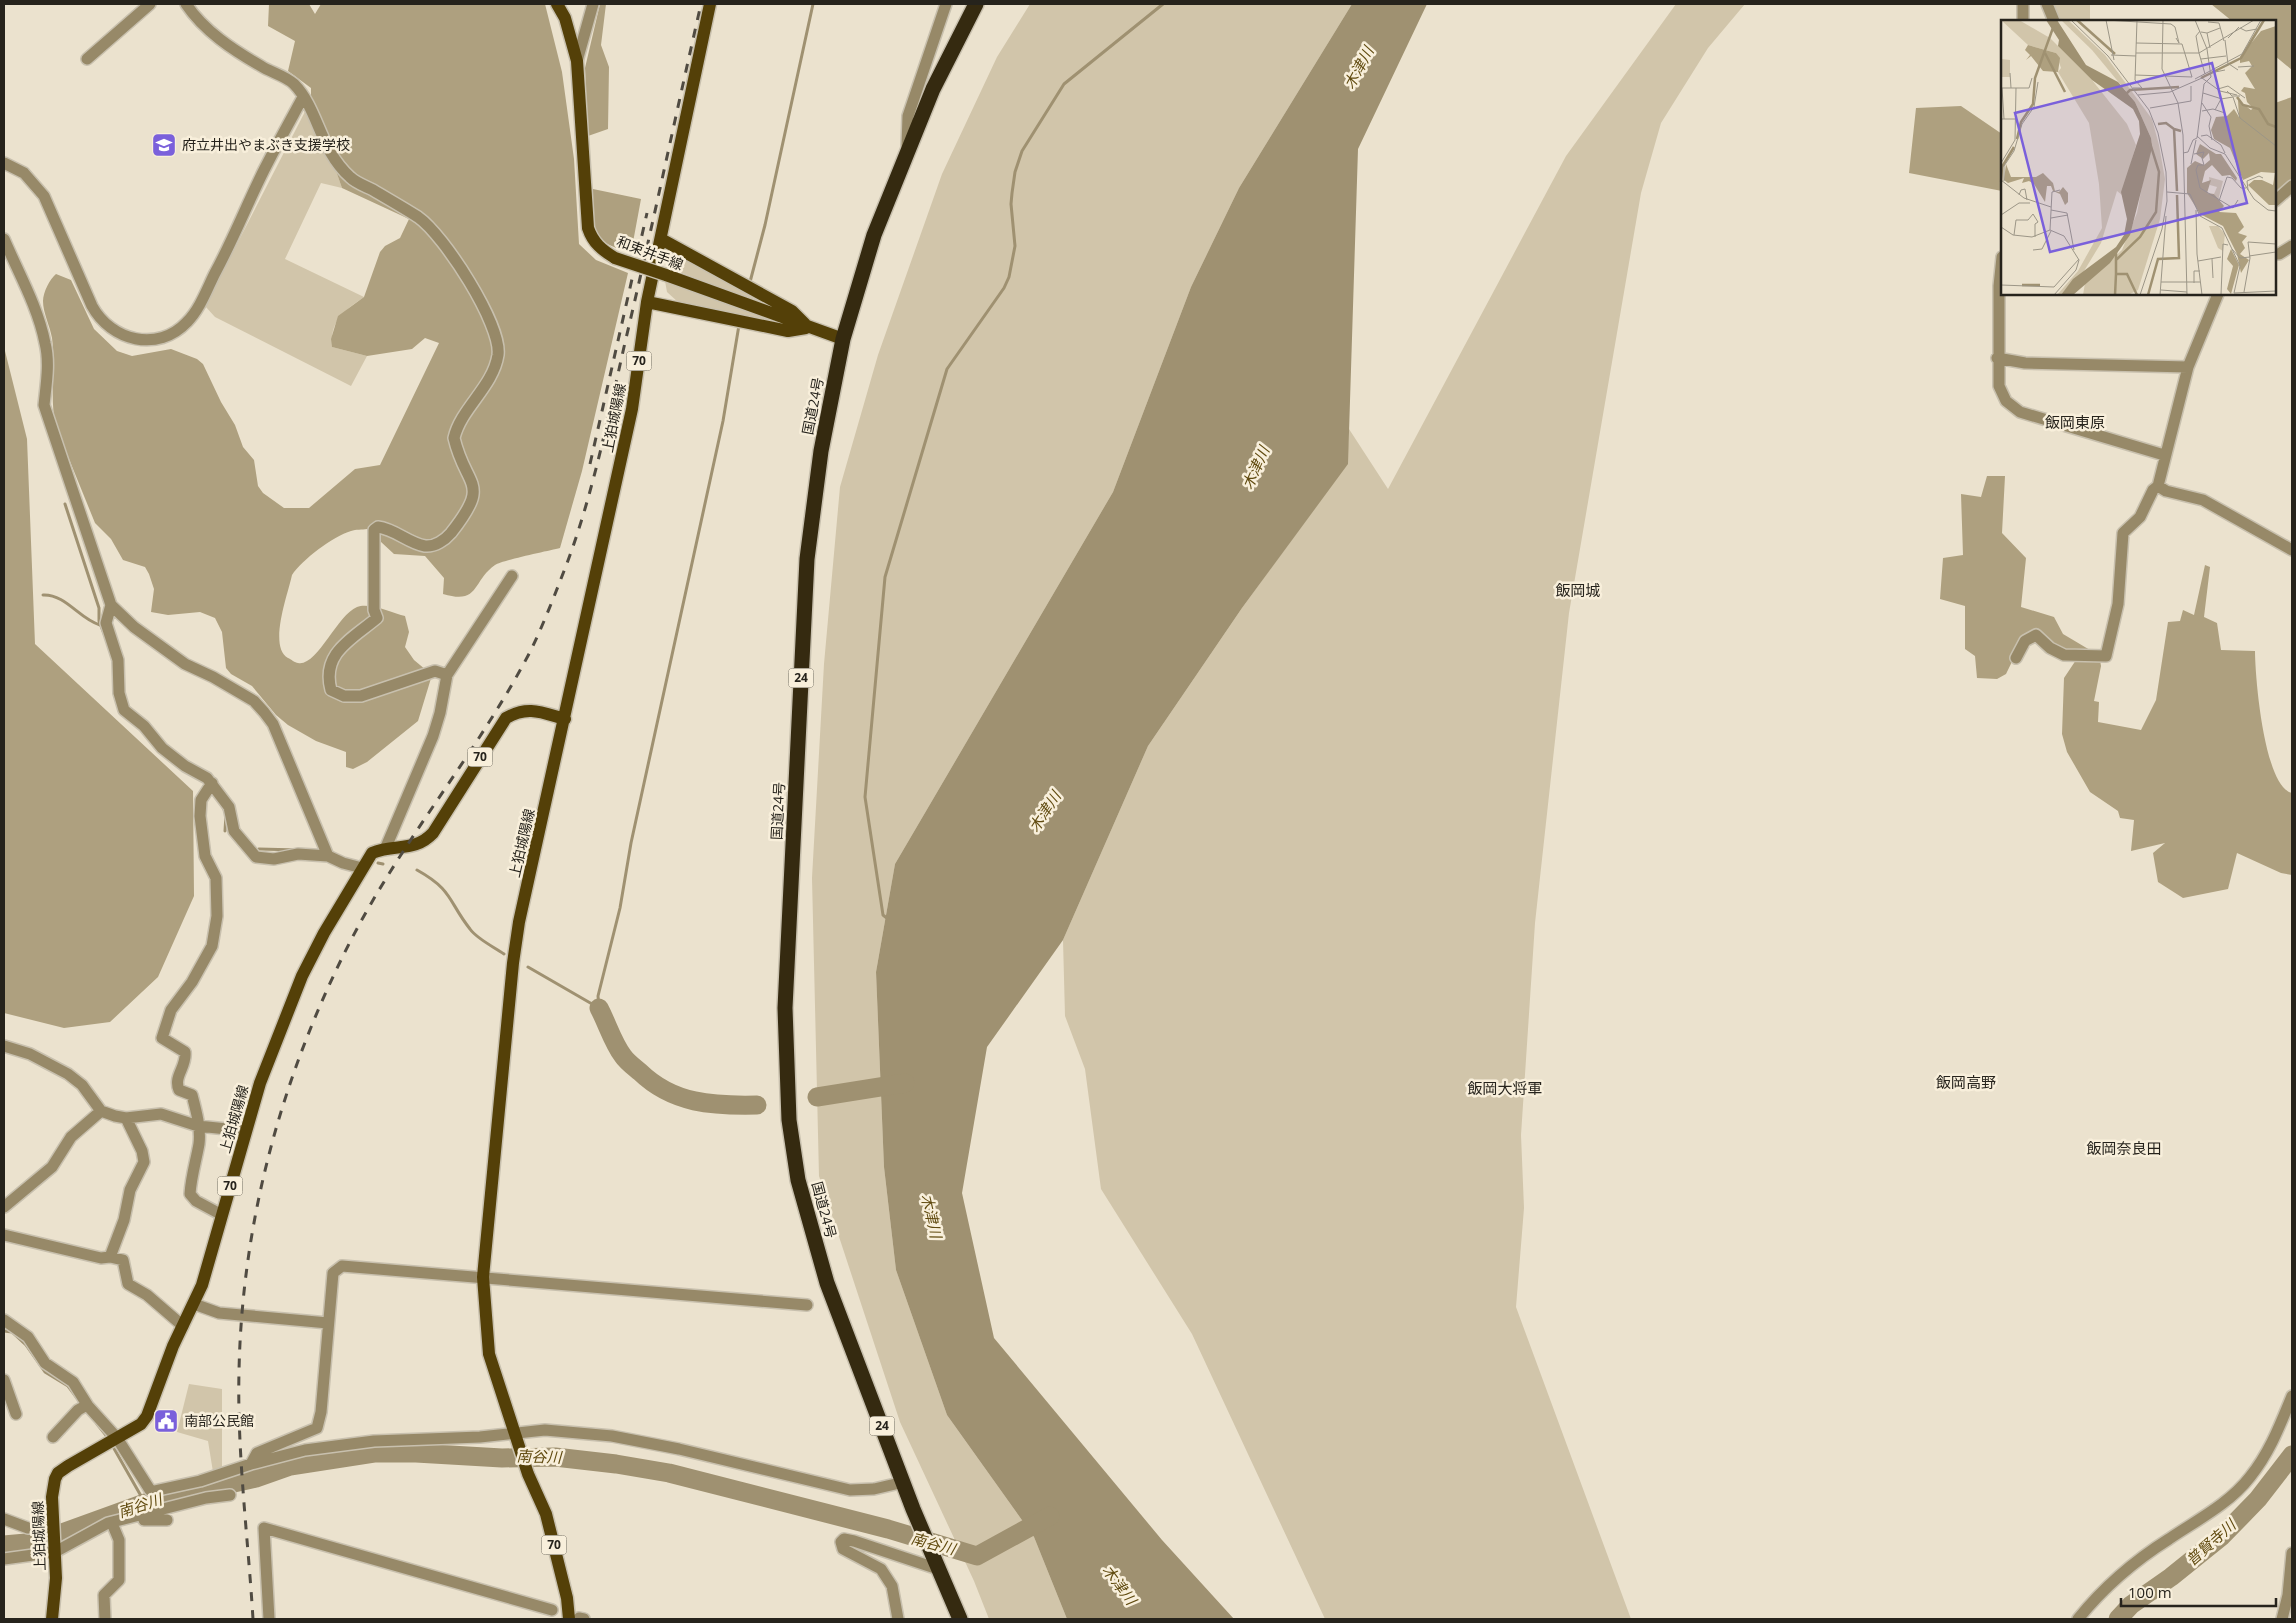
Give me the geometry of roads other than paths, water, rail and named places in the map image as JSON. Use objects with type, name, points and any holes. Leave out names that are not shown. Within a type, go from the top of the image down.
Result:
[{"type":"highway","name":"国道24号","points":[[960,1619],[913,1509],[827,1283],[798,1180],[789,1120],[785,1008],[807,559],[821,451],[844,339],[874,235],[907,148],[933,89],[976,4]]},
{"type":"main road","name":"和束井手線","points":[[558,4],[565,18],[577,61],[588,228],[591,238],[600,249],[615,258],[844,339]]},
{"type":"main road","name":"上狛城陽線","points":[[577,1619],[567,1598],[546,1514],[528,1474],[488,1354],[483,1278],[513,964],[519,922],[632,409],[647,302],[710,4]]},
{"type":"main road","points":[[661,238],[792,311],[809,328]]},
{"type":"main road","points":[[647,302],[788,331],[809,328]]},
{"type":"main road","name":"70","points":[[386,847],[418,845],[433,833],[495,732],[506,718],[518,710],[532,710],[565,719]]},
{"type":"main road","name":"上狛城陽線","points":[[52,1619],[56,1578],[52,1529],[52,1497],[58,1473],[141,1424],[147,1416],[173,1346],[202,1285],[260,1083],[302,976],[362,868],[372,853],[386,847]]},
{"type":"street","points":[[88,59],[150,4]]},
{"type":"street","points":[[186,4],[205,26],[225,44],[261,67],[293,82],[303,97],[326,148],[351,178],[420,218],[437,234],[478,297],[498,340],[498,356],[491,374],[462,418],[454,438],[473,483],[474,495],[472,504],[448,537],[434,546],[419,544],[386,528],[378,527],[374,530],[374,610],[377,618],[335,653],[329,665],[328,678],[331,690],[344,696],[361,696],[435,671],[447,675]]},
{"type":"street","points":[[577,61],[593,4]]},
{"type":"street","points":[[907,148],[908,116],[946,4]]},
{"type":"street","points":[[2023,4],[2023,20]]},
{"type":"street","points":[[2047,4],[2054,20]]},
{"type":"street","points":[[4,163],[24,173],[44,196],[92,306],[101,320],[114,331],[129,338],[156,339],[181,328],[194,314],[227,251],[264,170],[303,97]]},
{"type":"street","points":[[2276,199],[2292,186]]},
{"type":"street","points":[[4,239],[33,304],[46,344],[47,372],[44,405],[111,605],[134,627],[185,664],[213,677],[254,701],[264,712],[273,724],[328,856]]},
{"type":"street","points":[[2276,254],[2292,246]]},
{"type":"street","points":[[2001,267],[1997,358],[2000,392],[2006,401],[2020,412],[2164,455]]},
{"type":"street","points":[[2016,658],[2024,641],[2036,635],[2050,648],[2064,654],[2106,656],[2118,604],[2122,533],[2140,517],[2153,490],[2158,486],[2164,455],[2188,367],[2218,295]]},
{"type":"street","points":[[1997,358],[2025,363],[2188,367]]},
{"type":"street","points":[[2158,486],[2166,491],[2203,500],[2292,550]]},
{"type":"street","points":[[386,847],[433,736],[440,713],[447,675],[512,576]]},
{"type":"street","points":[[111,605],[106,623],[118,660],[119,693],[124,710],[144,726],[162,748],[185,766],[207,778],[230,807],[234,831],[256,857],[274,859],[298,854],[328,856],[343,863],[362,868]]},
{"type":"street","points":[[212,784],[200,800],[205,856],[216,878],[216,916],[212,946],[192,982],[170,1010],[162,1038],[184,1052],[186,1060],[183,1069],[177,1077],[176,1085],[179,1090],[192,1094],[198,1126],[199,1143],[192,1170],[190,1194],[196,1202],[222,1215]]},
{"type":"street","points":[[4,1046],[30,1054],[68,1074],[82,1085],[101,1111],[126,1118],[160,1114],[198,1126],[246,1131]]},
{"type":"street","points":[[4,1207],[52,1167],[71,1137],[101,1111]]},
{"type":"street","points":[[110,1257],[124,1220],[130,1190],[144,1162],[142,1151],[126,1118]]},
{"type":"street","points":[[4,1235],[101,1258],[110,1257],[123,1260],[128,1284],[147,1295],[183,1326]]},
{"type":"street","points":[[251,1464],[257,1453],[317,1428],[321,1412],[333,1272],[342,1266],[807,1304]]},
{"type":"street","points":[[194,1304],[219,1313],[328,1324]]},
{"type":"street","points":[[6,1326],[28,1337],[45,1364],[73,1382],[87,1404],[117,1438],[150,1490],[154,1491],[200,1481],[251,1464],[305,1450],[374,1441],[516,1438],[545,1430],[612,1436],[679,1448],[850,1490],[874,1488],[904,1482]]},
{"type":"street","points":[[4,1380],[16,1414]]},
{"type":"street","points":[[2078,1619],[2094,1599],[2122,1573],[2225,1502],[2250,1478],[2269,1452],[2292,1396]]},
{"type":"street","points":[[53,1437],[78,1410],[87,1404]]},
{"type":"street","points":[[4,1559],[55,1550],[108,1523],[206,1498],[230,1496]]},
{"type":"street","points":[[69,1544],[82,1541],[114,1528],[156,1518],[167,1520]]},
{"type":"street","points":[[4,1520],[28,1528],[52,1529]]},
{"type":"street","points":[[105,1619],[104,1594],[119,1580],[119,1540],[114,1528]]},
{"type":"street","points":[[268,1619],[264,1528],[552,1610]]},
{"type":"street","points":[[898,1619],[892,1586],[881,1569],[843,1549],[841,1542],[844,1539],[854,1541],[937,1567]]},
{"type":"street","points":[[2282,1619],[2288,1595],[2292,1553]]},
{"type":"water","name":"木津川","points":[[1352,4],[1427,4],[1358,149],[1348,464],[1242,608],[1148,746],[1063,940],[987,1047],[962,1193],[994,1338],[1162,1540],[1234,1619],[1067,1619],[1034,1537],[947,1415],[896,1270],[884,1167],[876,972],[895,864],[1113,492],[1191,287],[1239,188]]},
{"type":"waterway","points":[[750,282],[765,225],[813,4]]},
{"type":"waterway","points":[[888,919],[883,915],[865,797],[885,577],[947,369],[1004,288],[1009,277],[1015,246],[1011,204],[1012,193],[1015,172],[1022,151],[1064,84],[1163,4]]},
{"type":"waterway","points":[[599,1008],[598,996],[620,908],[631,843],[723,421],[739,325]]},
{"type":"waterway","points":[[65,504],[99,608],[99,621],[105,636]]},
{"type":"waterway","points":[[43,595],[59,598],[85,618],[100,625]]},
{"type":"waterway","points":[[222,805],[226,814],[225,831]]},
{"type":"waterway","points":[[259,849],[298,850]]},
{"type":"waterway","points":[[378,863],[383,864]]},
{"type":"waterway","points":[[417,870],[429,877],[444,890],[473,933],[504,954]]},
{"type":"waterway","points":[[528,967],[599,1008]]},
{"type":"waterway","points":[[599,1008],[623,1056],[653,1083],[666,1091],[694,1101],[725,1105],[757,1105]]},
{"type":"waterway","points":[[817,1097],[905,1083]]},
{"type":"waterway","points":[[4,1331],[12,1332],[26,1345],[45,1372],[68,1386],[77,1398]]},
{"type":"waterway","points":[[97,1424],[109,1439]]},
{"type":"waterway","points":[[112,1445],[145,1503]]},
{"type":"waterway","name":"南谷川","points":[[4,1545],[37,1542],[145,1503],[256,1478],[290,1466],[374,1453],[416,1453],[502,1458],[555,1457],[616,1464],[669,1473],[888,1529],[977,1556],[1050,1516]]},
{"type":"waterway","name":"普賢寺川","points":[[2118,1619],[2131,1605],[2171,1577],[2222,1536],[2258,1499],[2292,1455]]},
{"type":"railway","points":[[253,1619],[241,1464],[239,1371],[248,1259],[270,1150],[304,1044],[350,942],[393,868],[510,688],[531,650],[564,571],[583,516],[598,460],[701,4]]},
{"type":"railway","points":[[590,464],[647,213]]},
{"type":"place","name":"府立井出やまぶき支援学校","points":[[164,145]]},
{"type":"place","name":"南部公民館","points":[[166,1421]]},
{"type":"district","name":"飯岡東原","points":[[2075,423]]},
{"type":"district","name":"飯岡城","points":[[1578,591]]},
{"type":"district","name":"飯岡高野","points":[[1966,1083]]},
{"type":"district","name":"飯岡大将軍","points":[[1505,1089]]},
{"type":"district","name":"飯岡奈良田","points":[[2124,1149]]}]
